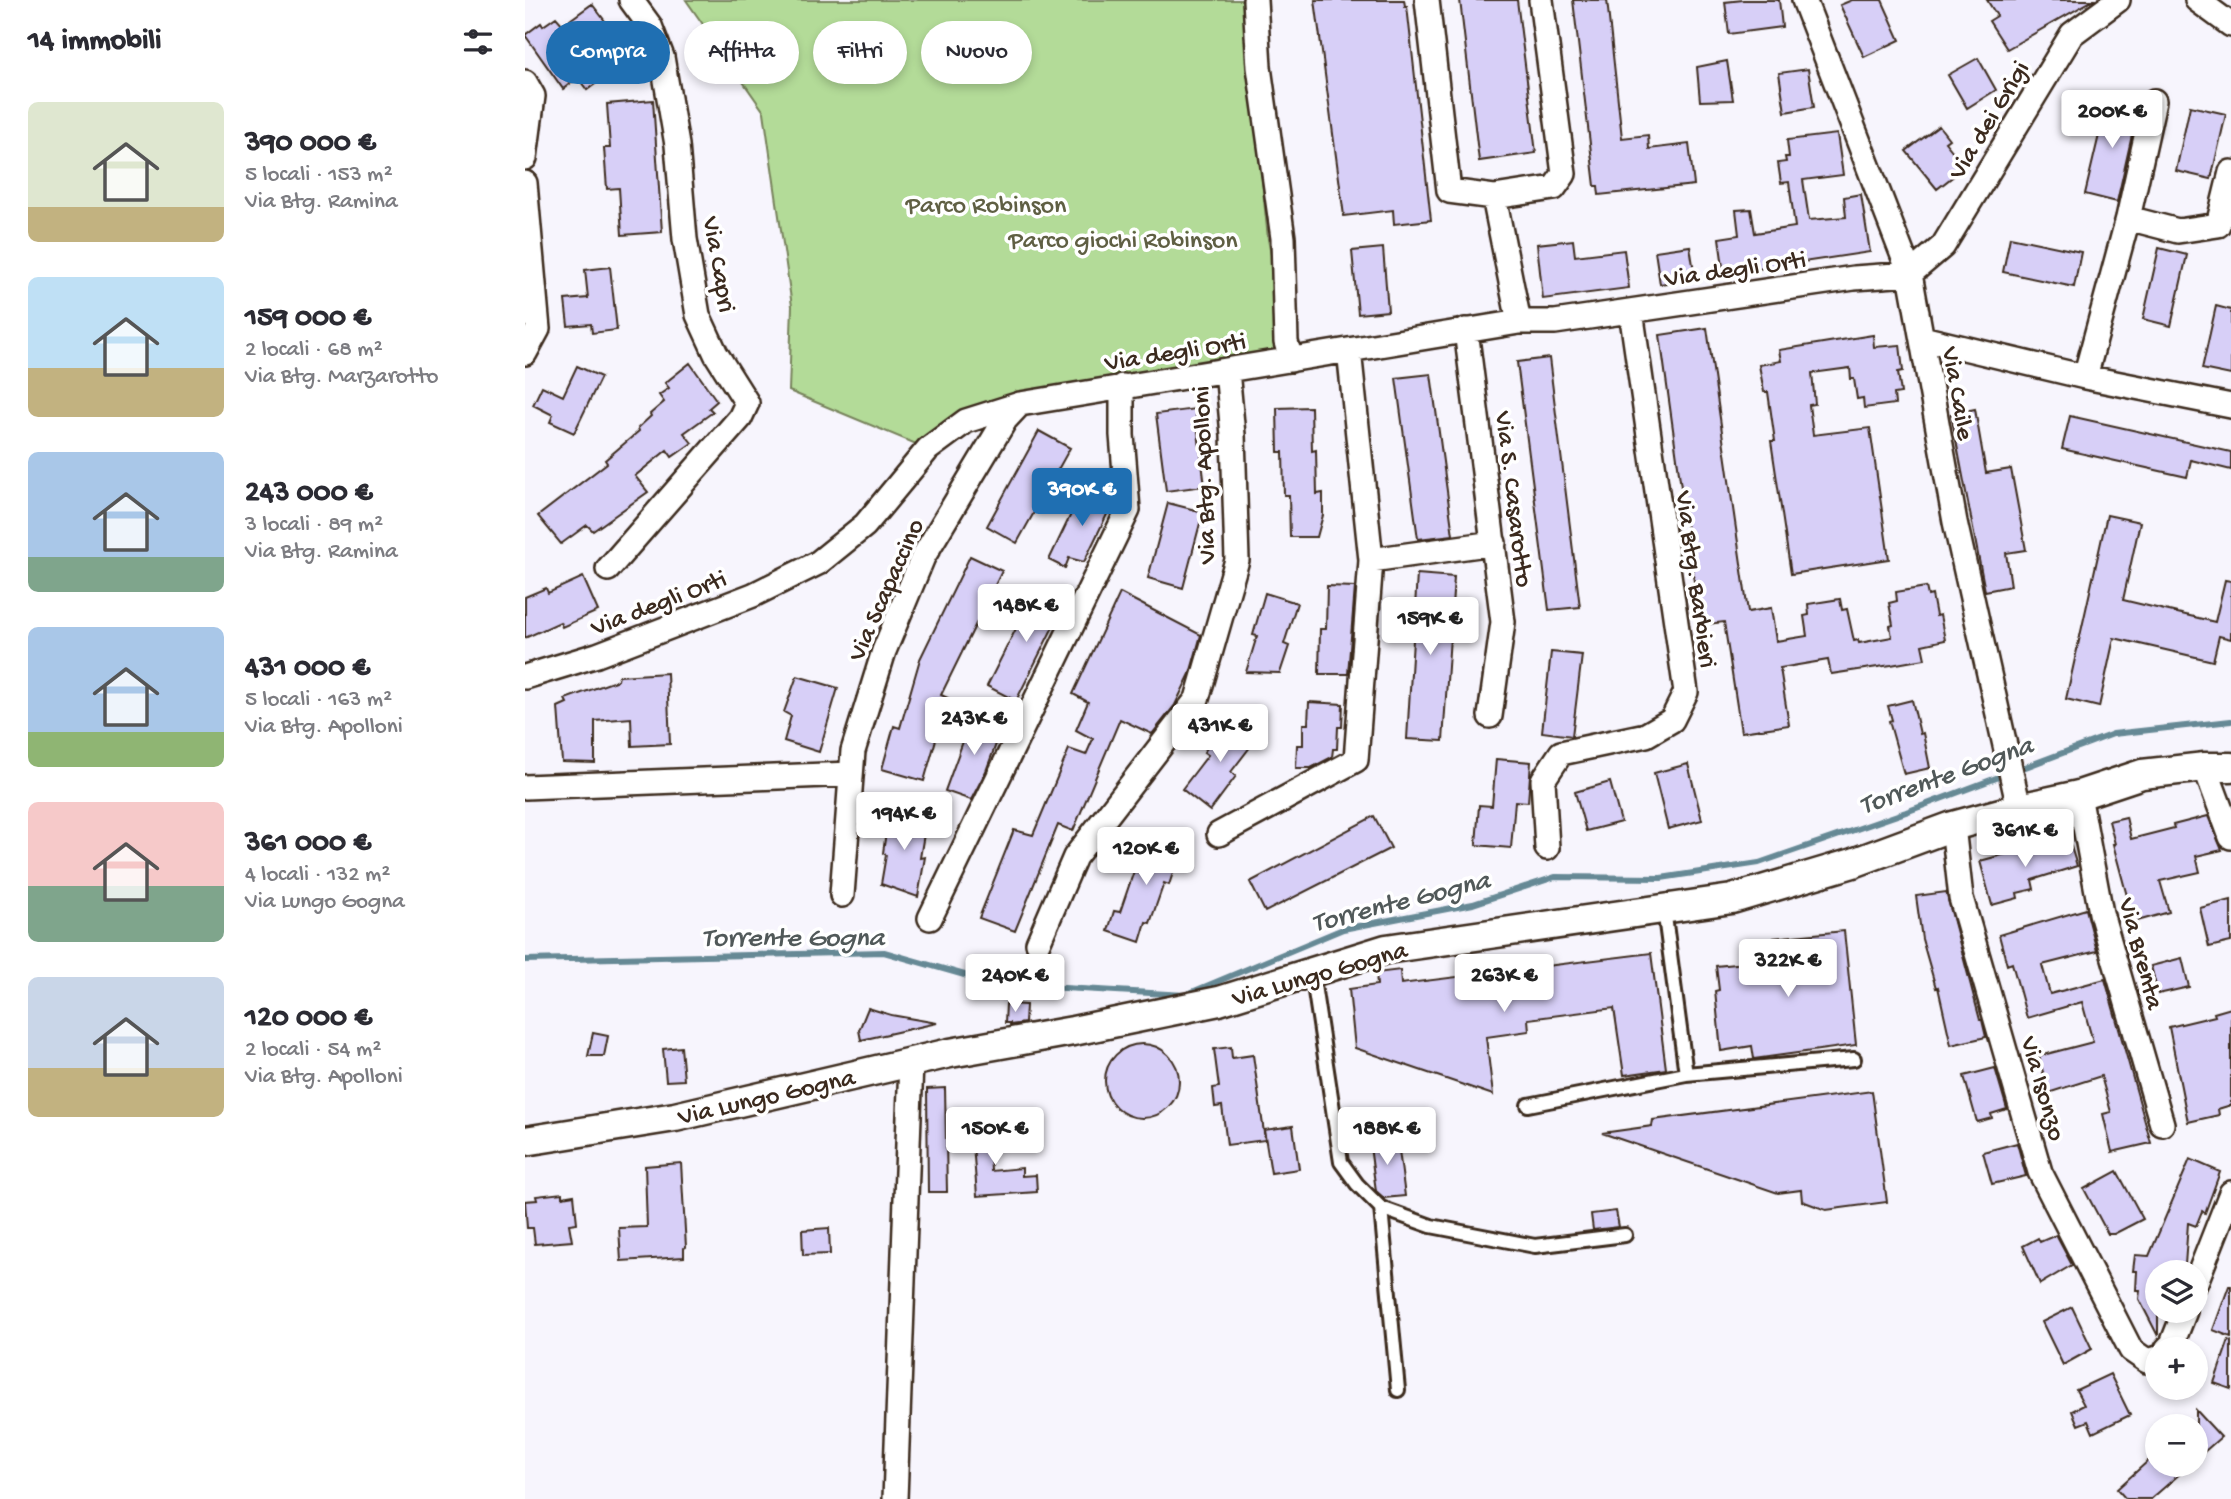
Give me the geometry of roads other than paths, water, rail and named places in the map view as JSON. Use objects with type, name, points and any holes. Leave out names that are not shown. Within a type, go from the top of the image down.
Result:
[{"type":"street","name":"Via Capri","points":[[608,569],[740,418],[747,403],[716,354],[698,315],[685,239],[677,145],[662,57],[650,26],[631,0]]},
{"type":"street","points":[[1255,0],[1259,66],[1283,238],[1286,342],[1291,360]]},
{"type":"street","points":[[1427,0],[1449,191],[1494,197],[1554,188],[1564,174],[1541,0]]},
{"type":"street","name":"Via Caile","points":[[1804,0],[1910,274],[1955,522],[2018,800]]},
{"type":"street","name":"Via dei Grigi","points":[[1910,274],[1943,246],[2072,34],[2118,0]]},
{"type":"street","points":[[2197,0],[2231,25]]},
{"type":"street","points":[[525,82],[533,96],[525,158]]},
{"type":"street","points":[[2085,377],[2128,218],[2154,101]]},
{"type":"street","points":[[2128,218],[2178,231],[2218,225],[2231,172]]},
{"type":"street","points":[[525,183],[538,328],[525,353]]},
{"type":"street","points":[[1494,197],[1519,322]]},
{"type":"street","name":"Via degli Orti","points":[[525,677],[597,655],[753,595],[818,563],[865,525],[928,449],[966,421],[1020,404],[1519,322],[1555,322],[1857,278],[1910,274]]},
{"type":"street","name":"Via Btg. Barbieri","points":[[1547,848],[1543,780],[1561,753],[1646,735],[1672,720],[1686,692],[1631,311]]},
{"type":"street","name":"Via S. Casarotto","points":[[1466,330],[1503,622],[1490,716]]},
{"type":"street","points":[[1922,338],[2085,377],[2231,406]]},
{"type":"street","points":[[1219,834],[1356,760],[1371,560],[1349,350]]},
{"type":"street","name":"Via Btg. Apolloni","points":[[1038,943],[1075,858],[1197,699],[1237,560],[1233,435],[1227,370]]},
{"type":"street","points":[[930,918],[1128,510],[1122,435],[1122,386]]},
{"type":"street","name":"Via Scapaccino","points":[[842,895],[853,751],[884,651],[923,557],[1005,420],[1020,404]]},
{"type":"street","points":[[1371,560],[1494,543]]},
{"type":"street","points":[[2218,767],[2231,837]]},
{"type":"street","name":"Via Lungo Gogna","points":[[525,1141],[621,1128],[911,1062],[1219,1001],[1386,949],[1732,899],[1853,863],[2018,800],[2080,795],[2142,774],[2218,767]]},
{"type":"street","points":[[525,787],[851,774]]},
{"type":"street","name":"Via Brenta","points":[[2080,795],[2101,913],[2162,1124]]},
{"type":"street","name":"Via Isonzo","points":[[1953,826],[1961,898],[2040,1172],[2131,1350],[2145,1360]]},
{"type":"street","points":[[895,1499],[911,1062]]},
{"type":"street","points":[[2205,1260],[2231,1193]]},
{"type":"lane","points":[[1664,909],[1686,1074]]},
{"type":"lane","points":[[1312,972],[1341,1162],[1357,1184],[1381,1208],[1430,1226],[1535,1246],[1625,1235]]},
{"type":"lane","points":[[1528,1105],[1686,1074],[1854,1059]]},
{"type":"lane","points":[[1381,1208],[1398,1390]]},
{"type":"waterway","name":"Torrente Gogna","points":[[525,960],[884,952],[996,984],[1185,995],[1343,929],[1473,904],[1555,877],[1661,878],[1759,863],[1906,812],[2113,734],[2231,721]]},
{"type":"park label","name":"Parco Robinson","points":[[986,203]]},
{"type":"park label","name":"Parco giochi Robinson","points":[[1123,238]]}]
